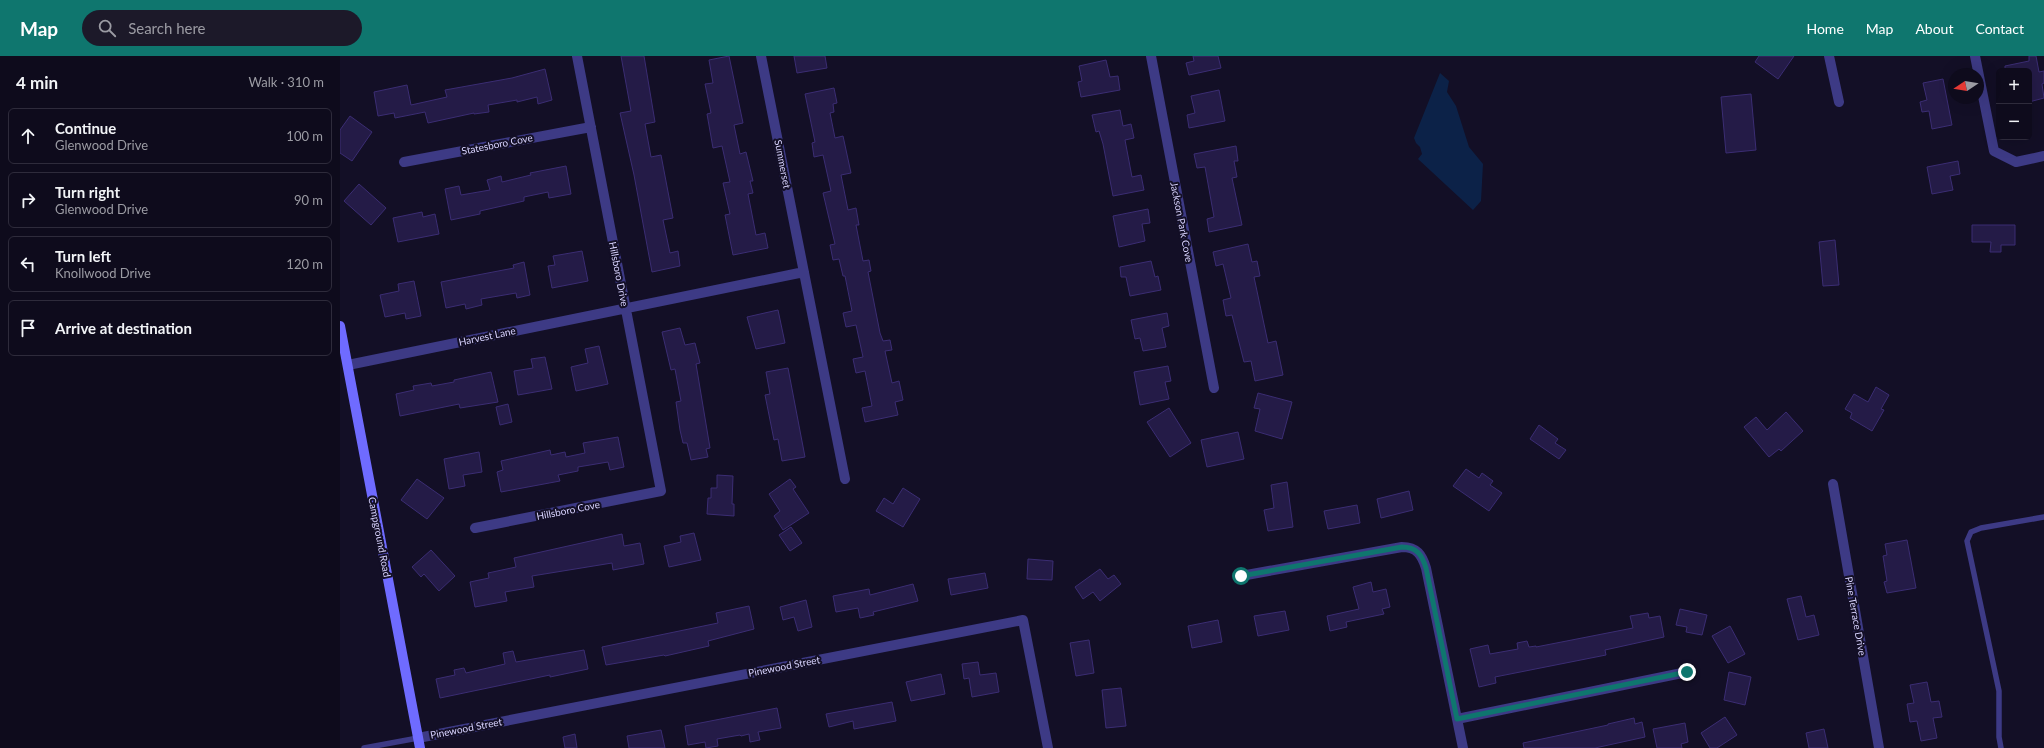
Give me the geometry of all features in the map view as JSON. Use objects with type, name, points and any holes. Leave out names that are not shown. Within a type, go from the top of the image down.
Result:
[{"type":"street","name":"Hillsboro Drive","points":[[577,56],[661,491]]},
{"type":"street","name":"Summerset","points":[[761,56],[845,479]]},
{"type":"street","name":"Jackson Park Cove","points":[[1151,56],[1214,388]]},
{"type":"street","points":[[1829,56],[1839,102]]},
{"type":"street","points":[[1975,56],[1994,151],[2016,162],[2044,156]]},
{"type":"street","name":"Statesboro Cove","points":[[404,162],[591,127]]},
{"type":"street","points":[[626,308],[804,272]]},
{"type":"street","name":"Harvest Lane","points":[[348,365],[626,308]]},
{"type":"street","name":"Campground Road","points":[[340,326],[419,743]]},
{"type":"street","name":"Pine Terrace Drive","points":[[1833,484],[1880,748]]},
{"type":"street","name":"Hillsboro Cove","points":[[475,528],[661,491]]},
{"type":"street","points":[[1241,576],[1402,547],[1413,548],[1417,551],[1426,568],[1463,748]]},
{"type":"street","name":"Pinewood Street","points":[[419,743],[1023,620],[1048,748]]},
{"type":"street","points":[[1457,719],[1687,672]]},
{"type":"lane","points":[[2001,748],[1999,736],[1998,691],[1967,541],[1971,532],[1981,528],[2044,517]]},
{"type":"lane","points":[[364,748],[419,743]]},
{"type":"water","points":[[1440,73],[1449,81],[1447,92],[1456,106],[1469,147],[1483,164],[1481,201],[1473,210],[1418,159],[1422,154],[1420,147],[1414,138]]},
{"type":"building","points":[[621,56],[644,56],[655,122],[645,124],[651,157],[661,155],[673,218],[663,220],[670,253],[678,251],[680,266],[652,272],[634,175],[620,113],[631,111]]},
{"type":"building","points":[[729,56],[743,123],[734,125],[740,154],[746,152],[753,181],[750,181],[753,193],[748,194],[756,235],[765,233],[768,248],[733,255],[725,215],[730,214],[723,183],[730,182],[722,146],[713,148],[707,114],[711,113],[705,84],[713,83],[709,60]]},
{"type":"building","points":[[794,56],[825,56],[827,68],[797,73]]},
{"type":"building","points":[[1193,56],[1218,56],[1221,68],[1189,75],[1186,63],[1194,61]]},
{"type":"building","points":[[1759,56],[1794,56],[1778,79],[1755,62]]},
{"type":"building","points":[[2029,56],[2036,56],[2039,72],[2044,71],[2044,83],[2042,84],[2044,98],[2032,101],[2032,68],[2005,68],[2005,66],[2029,61]]},
{"type":"building","points":[[1106,60],[1110,77],[1118,76],[1120,90],[1081,97],[1078,82],[1082,81],[1079,66]]},
{"type":"building","points":[[545,69],[552,100],[538,104],[537,97],[517,102],[517,100],[488,105],[489,112],[474,113],[428,123],[425,112],[395,118],[394,113],[378,116],[374,92],[407,85],[411,105],[447,97],[445,90],[512,78]]},
{"type":"building","points":[[1943,79],[1952,125],[1932,129],[1929,111],[1922,112],[1920,102],[1927,100],[1923,83]]},
{"type":"building","points":[[834,88],[837,103],[833,104],[834,112],[830,113],[835,138],[843,136],[851,173],[841,175],[848,210],[856,208],[859,225],[856,225],[863,261],[869,260],[871,271],[868,272],[880,333],[883,341],[890,340],[892,350],[885,351],[892,383],[899,381],[903,400],[895,402],[898,415],[865,422],[862,408],[872,406],[865,371],[856,373],[853,359],[863,357],[856,325],[846,327],[843,313],[852,311],[845,276],[843,276],[839,259],[833,260],[830,245],[835,244],[823,193],[831,191],[823,155],[814,157],[812,143],[815,142],[805,94]]},
{"type":"building","points":[[1219,90],[1225,121],[1189,128],[1187,115],[1195,113],[1191,96]]},
{"type":"building","points":[[1751,94],[1756,150],[1726,153],[1721,97]]},
{"type":"building","points":[[1120,110],[1123,126],[1131,124],[1134,138],[1125,140],[1132,177],[1141,175],[1144,190],[1113,196],[1103,144],[1099,131],[1096,132],[1092,115]]},
{"type":"building","points":[[350,116],[372,132],[352,161],[340,153],[340,130]]},
{"type":"building","points":[[1236,146],[1238,161],[1234,161],[1237,177],[1232,178],[1242,225],[1209,232],[1207,219],[1214,217],[1205,167],[1197,168],[1194,154]]},
{"type":"building","points":[[1958,161],[1960,174],[1950,176],[1953,190],[1932,194],[1927,167]]},
{"type":"building","points":[[566,166],[571,194],[549,198],[548,192],[524,197],[524,201],[480,211],[480,214],[451,220],[445,189],[459,186],[461,195],[490,190],[487,180],[501,176],[502,182],[531,175],[530,173]]},
{"type":"building","points":[[359,184],[386,208],[371,225],[344,201]]},
{"type":"building","points":[[1148,209],[1150,223],[1142,224],[1145,241],[1119,247],[1113,216]]},
{"type":"building","points":[[422,212],[423,217],[435,214],[439,234],[398,242],[393,218]]},
{"type":"building","points":[[1972,225],[2015,225],[2015,245],[2001,245],[2001,252],[1990,252],[1991,242],[1972,242]]},
{"type":"building","points":[[1835,240],[1839,285],[1823,286],[1819,242]]},
{"type":"building","points":[[1248,244],[1252,262],[1257,261],[1260,276],[1254,277],[1268,343],[1276,341],[1283,375],[1255,381],[1251,361],[1244,362],[1232,315],[1226,316],[1223,300],[1231,298],[1223,264],[1216,266],[1213,252]]},
{"type":"building","points":[[582,251],[588,281],[552,288],[548,266],[555,265],[553,256]]},
{"type":"building","points":[[1151,261],[1155,277],[1158,276],[1161,290],[1130,296],[1126,277],[1121,277],[1120,267]]},
{"type":"building","points":[[524,262],[530,295],[517,298],[516,293],[481,299],[482,305],[466,309],[465,304],[446,308],[441,282],[514,268],[513,265]]},
{"type":"building","points":[[414,281],[421,316],[406,319],[405,313],[385,317],[380,295],[399,291],[398,284]]},
{"type":"building","points":[[778,310],[785,343],[756,349],[747,317]]},
{"type":"building","points":[[1167,313],[1169,326],[1162,328],[1166,347],[1143,351],[1140,338],[1135,339],[1131,320]]},
{"type":"building","points":[[680,328],[685,345],[695,343],[700,363],[696,364],[710,448],[706,449],[708,457],[691,460],[687,443],[683,443],[680,430],[676,402],[681,401],[675,369],[671,370],[662,332]]},
{"type":"building","points":[[599,346],[608,384],[576,391],[571,367],[588,363],[585,349]]},
{"type":"building","points":[[545,357],[552,389],[518,395],[514,371],[533,368],[531,359]]},
{"type":"building","points":[[1168,366],[1171,381],[1165,382],[1169,399],[1140,405],[1134,372]]},
{"type":"building","points":[[788,368],[805,457],[782,461],[778,439],[774,440],[765,395],[770,394],[766,372]]},
{"type":"building","points":[[491,372],[498,402],[460,408],[459,404],[400,416],[396,394],[414,390],[413,386],[431,383],[432,386]]},
{"type":"building","points":[[1876,387],[1889,395],[1881,409],[1884,410],[1872,431],[1850,418],[1852,413],[1845,409],[1854,394],[1868,402]]},
{"type":"building","points":[[1258,393],[1292,402],[1282,439],[1255,431],[1260,409],[1254,408]]},
{"type":"building","points":[[508,404],[512,422],[500,425],[496,407]]},
{"type":"building","points":[[1169,408],[1191,443],[1170,457],[1147,422]]},
{"type":"building","points":[[1786,412],[1803,431],[1781,451],[1779,449],[1769,457],[1744,427],[1756,417],[1767,430]]},
{"type":"building","points":[[1539,425],[1558,439],[1555,443],[1566,450],[1559,459],[1530,439]]},
{"type":"building","points":[[1238,432],[1244,459],[1207,467],[1201,440]]},
{"type":"building","points":[[618,437],[624,467],[610,470],[608,462],[578,467],[578,471],[558,475],[560,481],[501,492],[497,472],[503,470],[501,461],[550,450],[551,455],[565,452],[566,457],[585,453],[583,443]]},
{"type":"building","points":[[479,452],[482,472],[463,475],[465,486],[449,489],[444,459]]},
{"type":"building","points":[[1466,469],[1479,478],[1482,473],[1493,481],[1490,485],[1502,493],[1489,511],[1453,486]]},
{"type":"building","points":[[717,475],[733,476],[732,504],[734,504],[734,516],[707,514],[708,498],[711,498],[711,488],[717,488]]},
{"type":"building","points":[[417,479],[444,498],[427,519],[401,500]]},
{"type":"building","points":[[790,479],[796,487],[793,489],[809,513],[783,530],[774,516],[780,511],[769,494]]},
{"type":"building","points":[[1287,482],[1293,527],[1268,531],[1264,510],[1274,508],[1271,485]]},
{"type":"building","points":[[903,488],[920,499],[903,527],[876,511],[884,498],[893,504]]},
{"type":"building","points":[[1409,491],[1413,510],[1381,518],[1377,499]]},
{"type":"building","points":[[1357,505],[1360,523],[1328,529],[1324,511]]},
{"type":"building","points":[[791,527],[802,543],[790,551],[779,535]]},
{"type":"building","points":[[694,533],[701,560],[669,567],[664,546],[681,542],[680,536]]},
{"type":"building","points":[[622,534],[624,546],[640,543],[644,564],[613,570],[612,563],[532,576],[534,587],[505,592],[507,601],[475,607],[470,582],[489,578],[488,573],[516,567],[514,558]]},
{"type":"building","points":[[1907,540],[1916,588],[1887,593],[1884,582],[1887,581],[1883,556],[1887,555],[1885,544]]},
{"type":"building","points":[[431,550],[455,576],[439,591],[424,574],[421,577],[412,567]]},
{"type":"building","points":[[1028,559],[1053,561],[1052,580],[1027,579]]},
{"type":"building","points":[[1100,569],[1108,579],[1114,575],[1121,584],[1100,601],[1093,592],[1083,599],[1075,587]]},
{"type":"building","points":[[985,573],[988,588],[951,595],[948,579]]},
{"type":"building","points":[[1371,582],[1373,592],[1386,589],[1390,607],[1382,609],[1384,614],[1346,622],[1347,627],[1330,631],[1327,616],[1359,609],[1353,587]]},
{"type":"building","points":[[913,584],[918,601],[873,612],[874,615],[860,618],[858,608],[836,612],[833,596],[869,589],[870,595]]},
{"type":"building","points":[[1801,596],[1806,617],[1814,615],[1819,635],[1798,640],[1787,599]]},
{"type":"building","points":[[806,600],[812,627],[798,631],[794,617],[783,620],[780,607]]},
{"type":"building","points":[[749,606],[754,629],[708,641],[709,646],[665,656],[606,665],[602,647],[718,623],[716,613]]},
{"type":"building","points":[[1680,609],[1707,615],[1702,635],[1686,632],[1687,627],[1676,625]]},
{"type":"building","points":[[1285,611],[1289,630],[1258,636],[1254,616]]},
{"type":"building","points":[[1648,613],[1649,618],[1660,616],[1664,637],[1605,650],[1606,655],[1495,677],[1496,683],[1479,687],[1470,649],[1488,645],[1490,654],[1518,649],[1517,643],[1527,641],[1529,647],[1536,647],[1633,628],[1630,616]]},
{"type":"building","points":[[1218,620],[1222,642],[1192,648],[1188,626]]},
{"type":"building","points":[[1730,626],[1745,654],[1728,663],[1712,636]]},
{"type":"building","points":[[1089,640],[1094,673],[1076,676],[1070,643]]},
{"type":"building","points":[[584,650],[588,669],[550,677],[550,675],[440,698],[436,679],[455,675],[454,670],[464,668],[466,673],[505,664],[503,653],[513,651],[516,662]]},
{"type":"building","points":[[978,662],[980,675],[996,673],[999,692],[972,697],[969,678],[964,679],[962,664]]},
{"type":"building","points":[[1729,672],[1751,677],[1745,705],[1724,700]]},
{"type":"building","points":[[941,674],[945,694],[911,701],[906,682]]},
{"type":"building","points":[[1927,682],[1931,702],[1939,701],[1942,717],[1933,718],[1937,738],[1921,741],[1917,721],[1910,722],[1907,704],[1914,703],[1910,685]]},
{"type":"building","points":[[1121,688],[1126,726],[1106,728],[1102,690]]},
{"type":"building","points":[[892,702],[896,721],[854,729],[853,721],[829,727],[826,714]]},
{"type":"building","points":[[777,708],[781,728],[758,732],[760,740],[750,742],[749,734],[717,739],[718,746],[706,748],[705,742],[688,745],[685,726]]},
{"type":"building","points":[[1725,717],[1737,735],[1717,748],[1710,748],[1701,733]]},
{"type":"building","points":[[1634,718],[1635,724],[1642,722],[1645,737],[1595,748],[1524,748],[1523,743]]},
{"type":"building","points":[[1685,723],[1688,742],[1681,744],[1682,748],[1657,748],[1653,729]]},
{"type":"building","points":[[1824,729],[1828,748],[1809,748],[1806,733]]},
{"type":"building","points":[[661,730],[665,748],[629,748],[627,736]]},
{"type":"building","points":[[575,734],[577,748],[565,748],[563,737]]},
{"type":"route","points":[[1241,576],[1402,547],[1413,548],[1421,556],[1426,568],[1457,719],[1687,672]]}]
